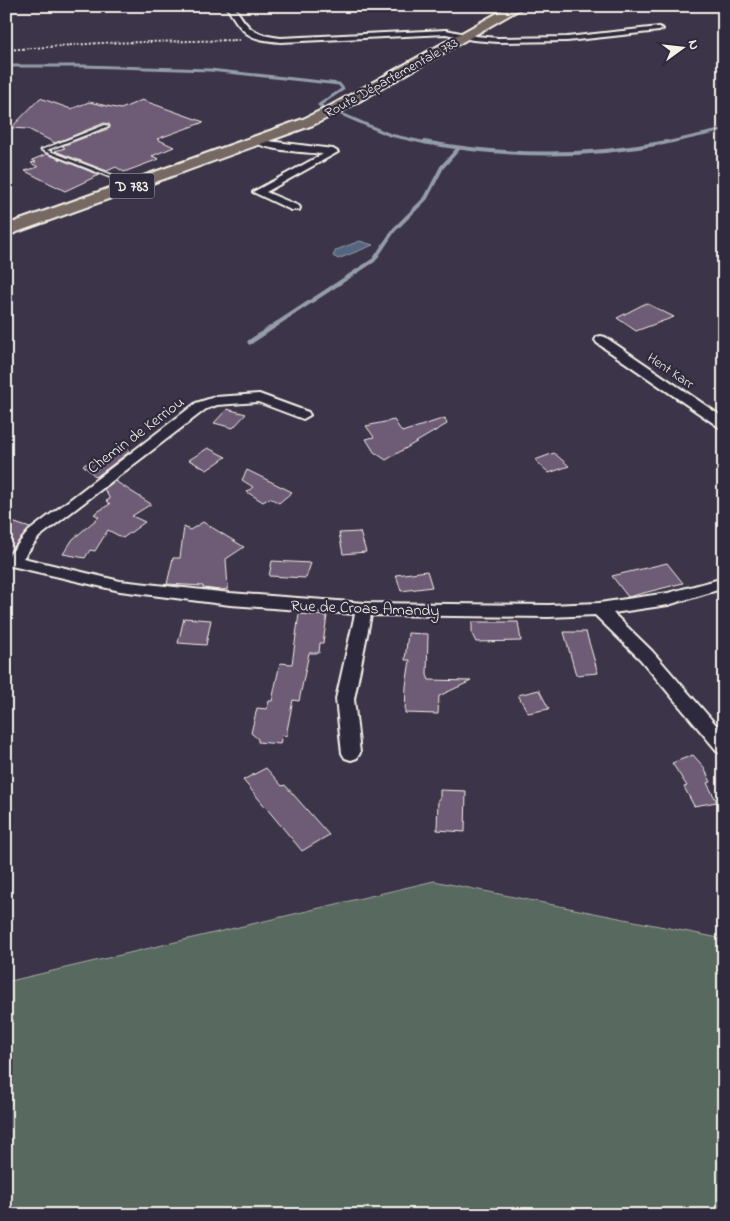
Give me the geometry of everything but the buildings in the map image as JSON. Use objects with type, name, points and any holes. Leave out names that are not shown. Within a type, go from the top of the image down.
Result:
[{"type":"main road","name":"Route Départementale 783","points":[[258,140],[337,108],[519,6]]},
{"type":"main road","name":"D 783","points":[[6,231],[258,140]]},
{"type":"street","points":[[230,6],[243,27],[257,36],[280,40],[446,32],[467,35],[472,38],[498,40],[567,39],[659,29]]},
{"type":"street","points":[[258,140],[266,144],[333,152],[258,192],[295,208]]},
{"type":"street","name":"Hent Karr","points":[[601,340],[724,424]]},
{"type":"street","name":"Chemin de Kerriou","points":[[9,560],[34,534],[201,406],[215,401],[259,398],[303,416]]},
{"type":"street","name":"Rue de Croas Amandy","points":[[9,560],[120,586],[230,600],[364,609],[549,612],[599,609],[668,599],[724,583]]},
{"type":"street","points":[[351,753],[345,699],[364,609]]},
{"type":"street","points":[[599,609],[646,654],[724,747]]},
{"type":"lane","points":[[107,126],[43,150],[134,185]]},
{"type":"path","points":[[6,50],[100,43],[228,42],[257,36]]},
{"type":"green space","points":[[434,881],[724,939],[724,1215],[6,1215],[6,982]]},
{"type":"water","points":[[360,241],[373,245],[338,259],[333,256],[336,250]]},
{"type":"waterway","points":[[6,66],[83,66],[210,70],[339,84],[343,89],[319,105],[325,108]]},
{"type":"waterway","points":[[339,113],[390,135],[431,144]]},
{"type":"waterway","points":[[661,144],[724,130]]},
{"type":"waterway","points":[[424,142],[485,151],[546,154],[606,151],[667,142]]},
{"type":"waterway","points":[[275,325],[374,260],[394,230],[426,198],[442,167],[458,149]]},
{"type":"waterway","points":[[250,342],[277,324]]}]
